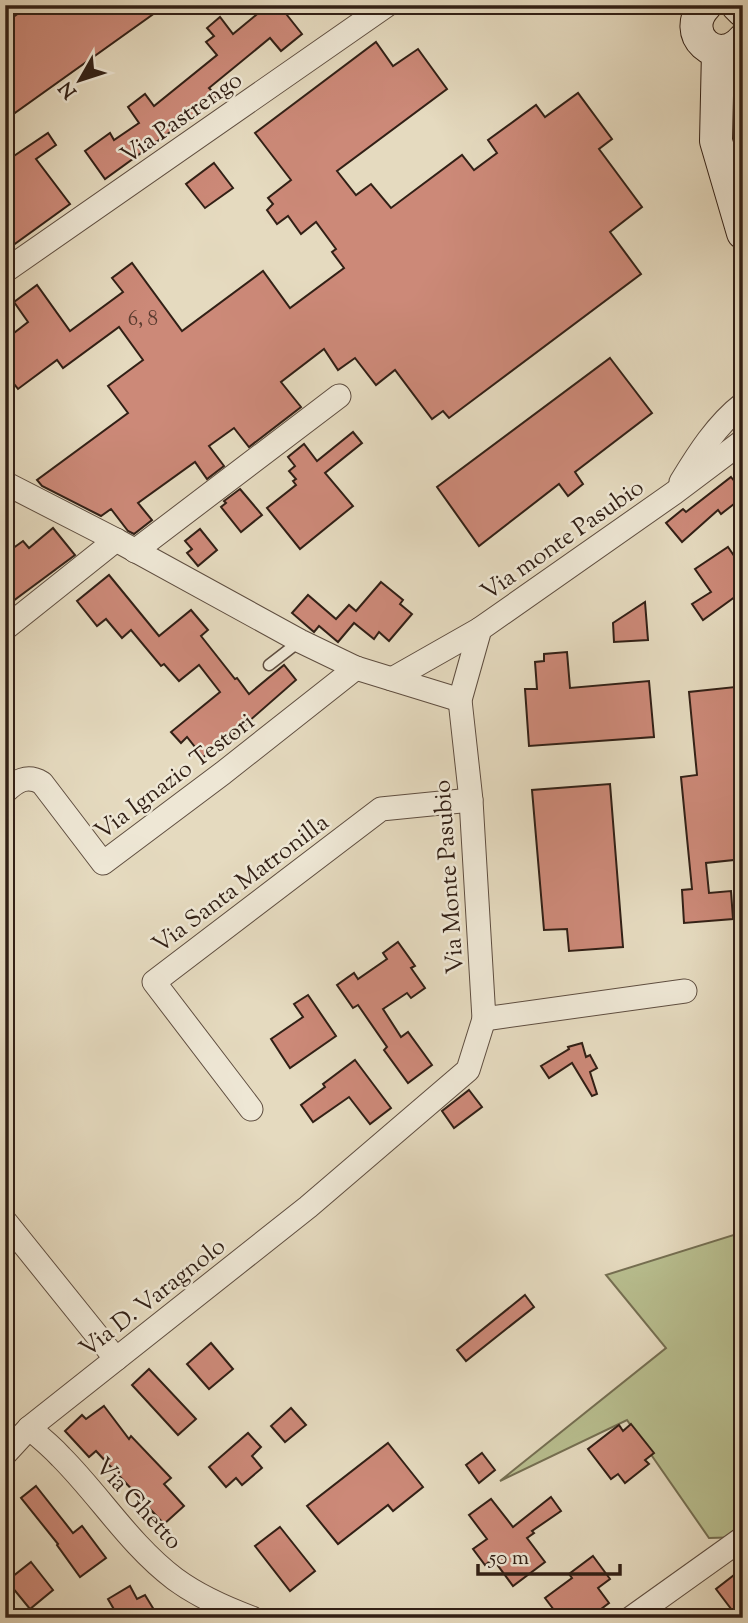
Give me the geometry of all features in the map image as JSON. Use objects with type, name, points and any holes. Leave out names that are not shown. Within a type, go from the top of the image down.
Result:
[{"type":"main road","points":[[737,5],[743,11]]},
{"type":"main road","points":[[699,12],[699,37],[703,43],[710,48],[730,45],[716,141],[743,233]]},
{"type":"street","name":"Via Pastrengo","points":[[5,271],[387,5]]},
{"type":"street","points":[[7,628],[339,396]]},
{"type":"street","name":"Via monte Pasubio","points":[[674,494],[696,457],[731,413],[743,404]]},
{"type":"street","name":"Via monte Pasubio","points":[[392,679],[480,628],[674,494],[743,441]]},
{"type":"street","points":[[5,483],[300,641],[356,668],[460,700]]},
{"type":"street","name":"Via monte Pasubio","points":[[460,700],[480,628]]},
{"type":"street","name":"Via Ignazio Testori","points":[[5,792],[23,779],[42,783],[103,863],[356,668]]},
{"type":"street","name":"Via Monte Pasubio","points":[[460,700],[471,800],[484,1019]]},
{"type":"street","name":"Via Santa Matronilla","points":[[251,1109],[154,982],[381,809],[471,800]]},
{"type":"street","points":[[484,1019],[685,991]]},
{"type":"street","name":"Via D. Varagnolo","points":[[29,1428],[308,1208],[468,1070],[484,1019]]},
{"type":"street","points":[[5,1221],[116,1359]]},
{"type":"street","points":[[5,1454],[29,1428]]},
{"type":"street","name":"Via Ghetto","points":[[29,1428],[61,1457],[152,1559],[200,1595],[252,1618]]},
{"type":"street","points":[[631,1618],[743,1538]]},
{"type":"lane","points":[[269,665],[300,641]]},
{"type":"green space","points":[[743,1232],[743,1537],[709,1538],[627,1420],[500,1481],[666,1348],[606,1275]]},
{"type":"building","points":[[30,5],[166,5],[5,120],[5,23]]},
{"type":"building","points":[[268,5],[279,5],[302,34],[281,51],[270,38],[209,88],[217,96],[105,179],[85,151],[110,133],[114,140],[139,123],[128,107],[145,94],[154,106],[217,55],[206,42],[214,36],[207,28],[220,17],[233,34]]},
{"type":"building","points":[[376,42],[393,66],[418,49],[447,89],[337,171],[356,195],[371,184],[391,208],[462,155],[474,170],[497,153],[488,140],[536,105],[545,117],[578,93],[612,139],[599,149],[642,207],[610,232],[641,274],[449,418],[443,411],[432,419],[395,370],[376,385],[355,358],[338,370],[324,349],[281,382],[301,407],[249,447],[234,428],[209,446],[224,466],[207,479],[195,462],[138,503],[152,520],[134,534],[128,531],[111,509],[101,516],[42,486],[37,480],[128,413],[108,386],[143,360],[119,327],[63,368],[57,360],[18,389],[5,373],[5,340],[28,322],[14,302],[37,285],[70,331],[123,292],[112,278],[132,263],[182,331],[263,271],[290,308],[344,268],[332,252],[336,249],[316,222],[301,234],[288,216],[277,224],[267,210],[273,204],[268,198],[291,180],[255,133]]},
{"type":"building","points":[[48,133],[56,145],[36,159],[70,204],[5,251],[5,162]]},
{"type":"building","points":[[214,163],[233,188],[205,208],[186,184]]},
{"type":"building","points":[[610,358],[652,413],[575,472],[583,484],[568,496],[559,484],[479,546],[437,487]]},
{"type":"building","points":[[353,432],[362,443],[325,473],[353,506],[300,549],[267,508],[296,485],[293,481],[296,479],[289,471],[295,466],[288,457],[304,444],[317,461]]},
{"type":"building","points":[[731,477],[743,492],[743,497],[721,514],[718,510],[682,542],[666,523],[683,509],[686,512]]},
{"type":"building","points":[[240,489],[262,515],[241,532],[221,507],[226,503],[224,501]]},
{"type":"building","points":[[53,528],[75,555],[5,607],[5,554],[23,541],[29,548]]},
{"type":"building","points":[[200,529],[217,550],[198,566],[187,553],[192,549],[185,541]]},
{"type":"building","points":[[728,547],[743,569],[743,591],[703,620],[692,604],[711,592],[695,569]]},
{"type":"building","points":[[109,575],[159,636],[191,610],[208,630],[201,636],[249,694],[284,665],[296,680],[203,757],[187,737],[181,743],[171,732],[220,692],[199,665],[179,681],[164,664],[161,666],[131,630],[122,638],[106,619],[97,626],[77,601]]},
{"type":"building","points":[[381,582],[403,600],[400,604],[412,614],[389,641],[379,632],[374,639],[354,623],[338,642],[319,626],[314,632],[292,613],[308,595],[336,619],[349,605],[356,611]]},
{"type":"building","points":[[645,602],[648,640],[614,642],[613,623]]},
{"type":"building","points":[[567,652],[570,688],[649,681],[654,737],[529,746],[525,689],[537,689],[535,662],[544,661],[544,654]]},
{"type":"building","points":[[735,687],[743,766],[743,859],[706,863],[709,893],[731,891],[733,919],[684,923],[682,890],[692,889],[681,777],[697,775],[689,692]]},
{"type":"building","points":[[610,784],[623,947],[569,951],[567,929],[544,930],[532,790]]},
{"type":"building","points":[[398,942],[415,966],[411,968],[425,988],[411,998],[407,993],[383,1009],[401,1037],[408,1032],[432,1065],[408,1083],[384,1050],[387,1047],[358,1005],[353,1008],[337,985],[354,973],[358,979],[387,959],[383,953]]},
{"type":"building","points":[[308,995],[336,1036],[290,1068],[271,1039],[303,1017],[294,1004]]},
{"type":"building","points":[[582,1043],[586,1057],[590,1055],[597,1068],[590,1072],[597,1094],[592,1096],[572,1063],[549,1078],[541,1066],[569,1049],[568,1047]]},
{"type":"building","points":[[355,1060],[391,1108],[370,1124],[349,1097],[313,1122],[301,1105]]},
{"type":"building","points":[[469,1090],[482,1107],[454,1128],[442,1111]]},
{"type":"building","points":[[525,1295],[534,1307],[466,1361],[457,1350]]},
{"type":"building","points":[[211,1343],[233,1369],[209,1389],[187,1364]]},
{"type":"building","points":[[149,1369],[196,1419],[178,1435],[132,1385]]},
{"type":"building","points":[[104,1406],[129,1439],[131,1436],[171,1478],[164,1484],[184,1506],[164,1524],[96,1451],[89,1457],[65,1431],[82,1415],[86,1419]]},
{"type":"building","points":[[291,1408],[306,1425],[285,1442],[271,1426]]},
{"type":"building","points":[[631,1424],[654,1453],[645,1460],[649,1464],[625,1483],[618,1474],[611,1479],[588,1449],[619,1425],[623,1431]]},
{"type":"building","points":[[248,1433],[261,1447],[252,1456],[262,1468],[242,1485],[236,1478],[226,1487],[209,1467]]},
{"type":"building","points":[[388,1443],[423,1487],[393,1511],[388,1505],[338,1544],[307,1506]]},
{"type":"building","points":[[482,1453],[495,1470],[479,1483],[466,1465]]},
{"type":"building","points":[[36,1486],[73,1533],[82,1526],[106,1558],[80,1577],[58,1544],[21,1498]]},
{"type":"building","points":[[551,1497],[561,1511],[532,1531],[534,1533],[527,1538],[545,1562],[513,1586],[493,1559],[485,1565],[473,1549],[487,1539],[469,1515],[491,1499],[513,1527]]},
{"type":"building","points":[[280,1527],[315,1571],[290,1591],[255,1546]]},
{"type":"building","points":[[593,1556],[610,1579],[598,1588],[609,1603],[589,1618],[560,1618],[545,1598],[572,1578],[569,1574]]},
{"type":"building","points":[[31,1562],[53,1590],[30,1609],[7,1581]]},
{"type":"building","points":[[743,1568],[743,1618],[738,1618],[716,1589]]},
{"type":"building","points":[[130,1586],[137,1599],[145,1595],[159,1618],[119,1618],[108,1599]]}]
